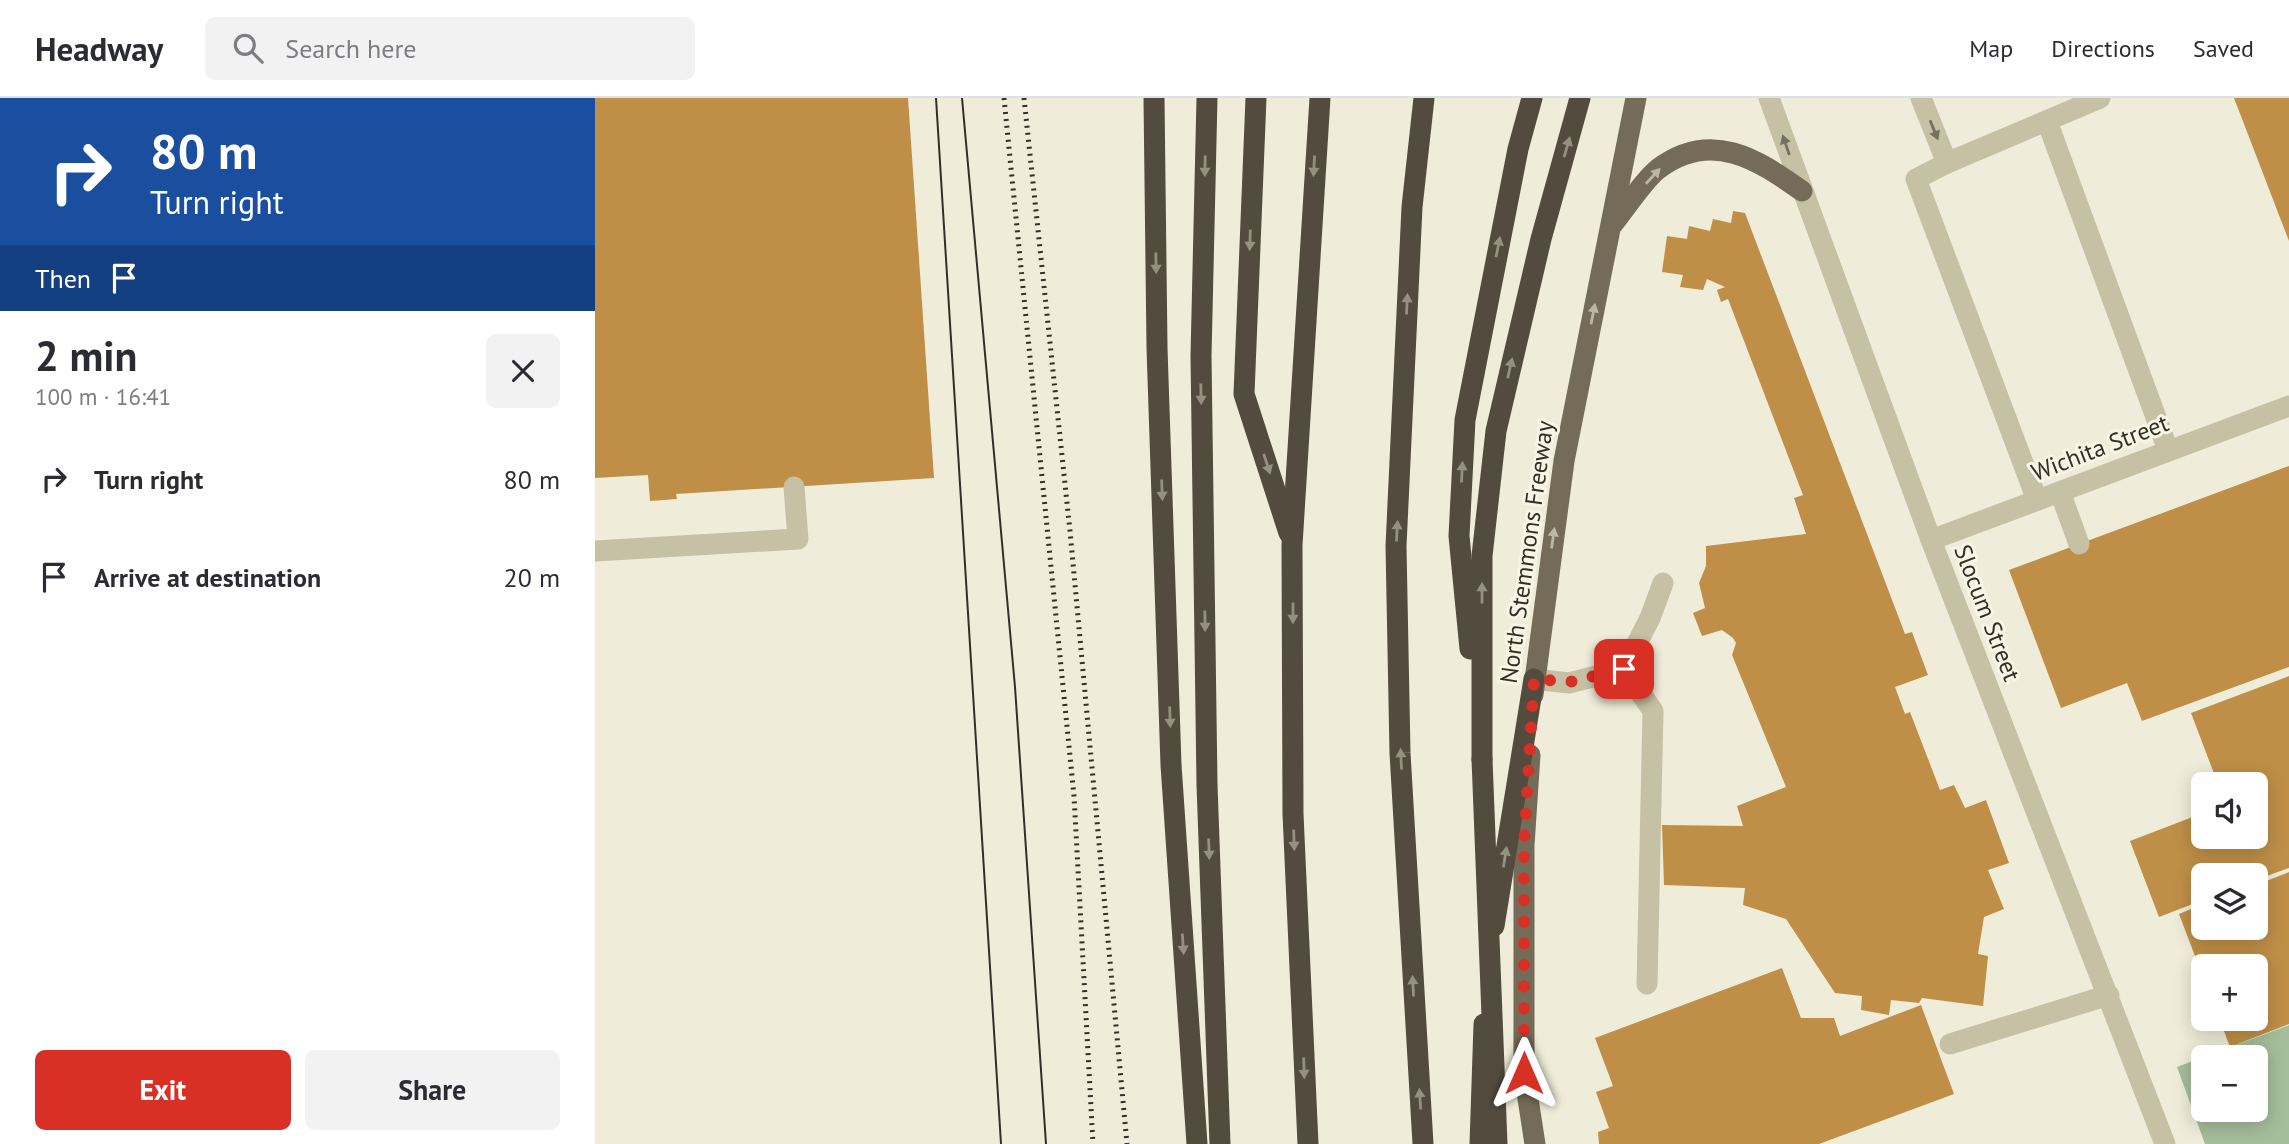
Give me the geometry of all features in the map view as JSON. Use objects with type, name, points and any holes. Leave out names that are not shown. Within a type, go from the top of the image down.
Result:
[{"type":"highway","points":[[1154,98],[1157,348],[1171,765],[1197,1144]]},
{"type":"highway","points":[[1207,98],[1201,356],[1207,785],[1220,1144]]},
{"type":"highway","points":[[1255,98],[1244,394],[1293,545]]},
{"type":"highway","points":[[1308,1144],[1293,814],[1293,545],[1320,98]]},
{"type":"highway","points":[[1423,1144],[1400,753],[1396,546],[1412,207],[1424,98]]},
{"type":"highway","points":[[1482,759],[1458,536],[1465,420],[1518,149],[1532,98]]},
{"type":"highway","points":[[1497,1144],[1482,759],[1482,556],[1496,431],[1541,239],[1580,98]]},
{"type":"highway","points":[[1480,1144],[1485,980],[1534,679]]},
{"type":"main road","name":"North Stemmons Freeway","points":[[1535,1144],[1524,1073],[1524,845],[1534,679],[1564,461],[1636,98]]},
{"type":"main road","points":[[1610,229],[1657,170],[1687,152],[1716,150],[1744,156],[1764,164],[1802,191]]},
{"type":"street","name":"Slocum Street","points":[[1769,98],[1931,540],[2165,1144]]},
{"type":"street","points":[[1921,98],[1947,163]]},
{"type":"street","points":[[2037,500],[1916,179],[1947,163],[2100,98]]},
{"type":"street","points":[[2047,121],[2168,450]]},
{"type":"street","name":"Wichita Street","points":[[1931,540],[2289,406]]},
{"type":"street","points":[[595,551],[798,539],[794,487]]},
{"type":"street","points":[[2060,492],[2080,544]]},
{"type":"street","points":[[1534,679],[1569,682],[1624,669],[1650,618],[1663,583]]},
{"type":"street","points":[[1624,669],[1653,711],[1647,984]]},
{"type":"street","points":[[1951,1044],[2109,995]]},
{"type":"green space","points":[[2289,1025],[2289,1144],[2205,1144],[2197,1122],[2268,1122],[2268,1045],[2236,1045]]},
{"type":"green space","points":[[2191,1062],[2191,1106],[2177,1067]]},
{"type":"building","points":[[595,98],[908,98],[934,478],[676,494],[677,499],[650,501],[648,475],[595,478]]},
{"type":"building","points":[[2234,98],[2289,98],[2289,241]]},
{"type":"building","points":[[1733,211],[1745,213],[1905,634],[1912,632],[1928,675],[1895,687],[1905,714],[1910,712],[1940,790],[1954,785],[1965,808],[1986,800],[2009,863],[1988,870],[2004,909],[1984,917],[1978,954],[1988,956],[1983,1006],[1922,998],[1919,1003],[1891,1000],[1889,1015],[1861,1010],[1862,996],[1835,993],[1786,919],[1743,905],[1745,888],[1664,885],[1662,825],[1743,826],[1737,806],[1786,787],[1732,655],[1736,643],[1722,630],[1702,636],[1693,613],[1705,608],[1699,583],[1706,566],[1706,546],[1806,534],[1794,498],[1803,495],[1728,299],[1721,302],[1717,290],[1725,287],[1707,279],[1703,290],[1680,287],[1683,275],[1662,272],[1667,236],[1687,239],[1689,226],[1710,231],[1713,219],[1731,223]]},
{"type":"building","points":[[2289,466],[2289,667],[2142,721],[2127,683],[2061,708],[2009,570]]},
{"type":"building","points":[[2289,676],[2289,868],[2268,876],[2268,863],[2191,863],[2191,905],[2159,917],[2130,841],[2191,818],[2191,849],[2268,849],[2268,772],[2213,772],[2191,713]]},
{"type":"building","points":[[2289,872],[2289,1024],[2229,1045],[2224,1031],[2268,1031],[2268,954],[2194,954],[2179,914],[2191,909],[2191,940],[2268,940],[2268,880]]},
{"type":"building","points":[[1782,968],[1801,1018],[1834,1018],[1840,1036],[1921,1005],[1954,1094],[1819,1144],[1599,1144],[1598,1132],[1609,1128],[1596,1092],[1613,1086],[1595,1038]]},
{"type":"tram line","points":[[936,98],[1001,1144]]},
{"type":"tram line","points":[[962,98],[1015,687],[1046,1144]]},
{"type":"railway","points":[[1004,98],[1074,796],[1093,1144]]},
{"type":"railway","points":[[1024,98],[1070,531],[1127,1144]]},
{"type":"route","points":[[1524,1073],[1524,845],[1534,679],[1569,682],[1624,669]]}]
